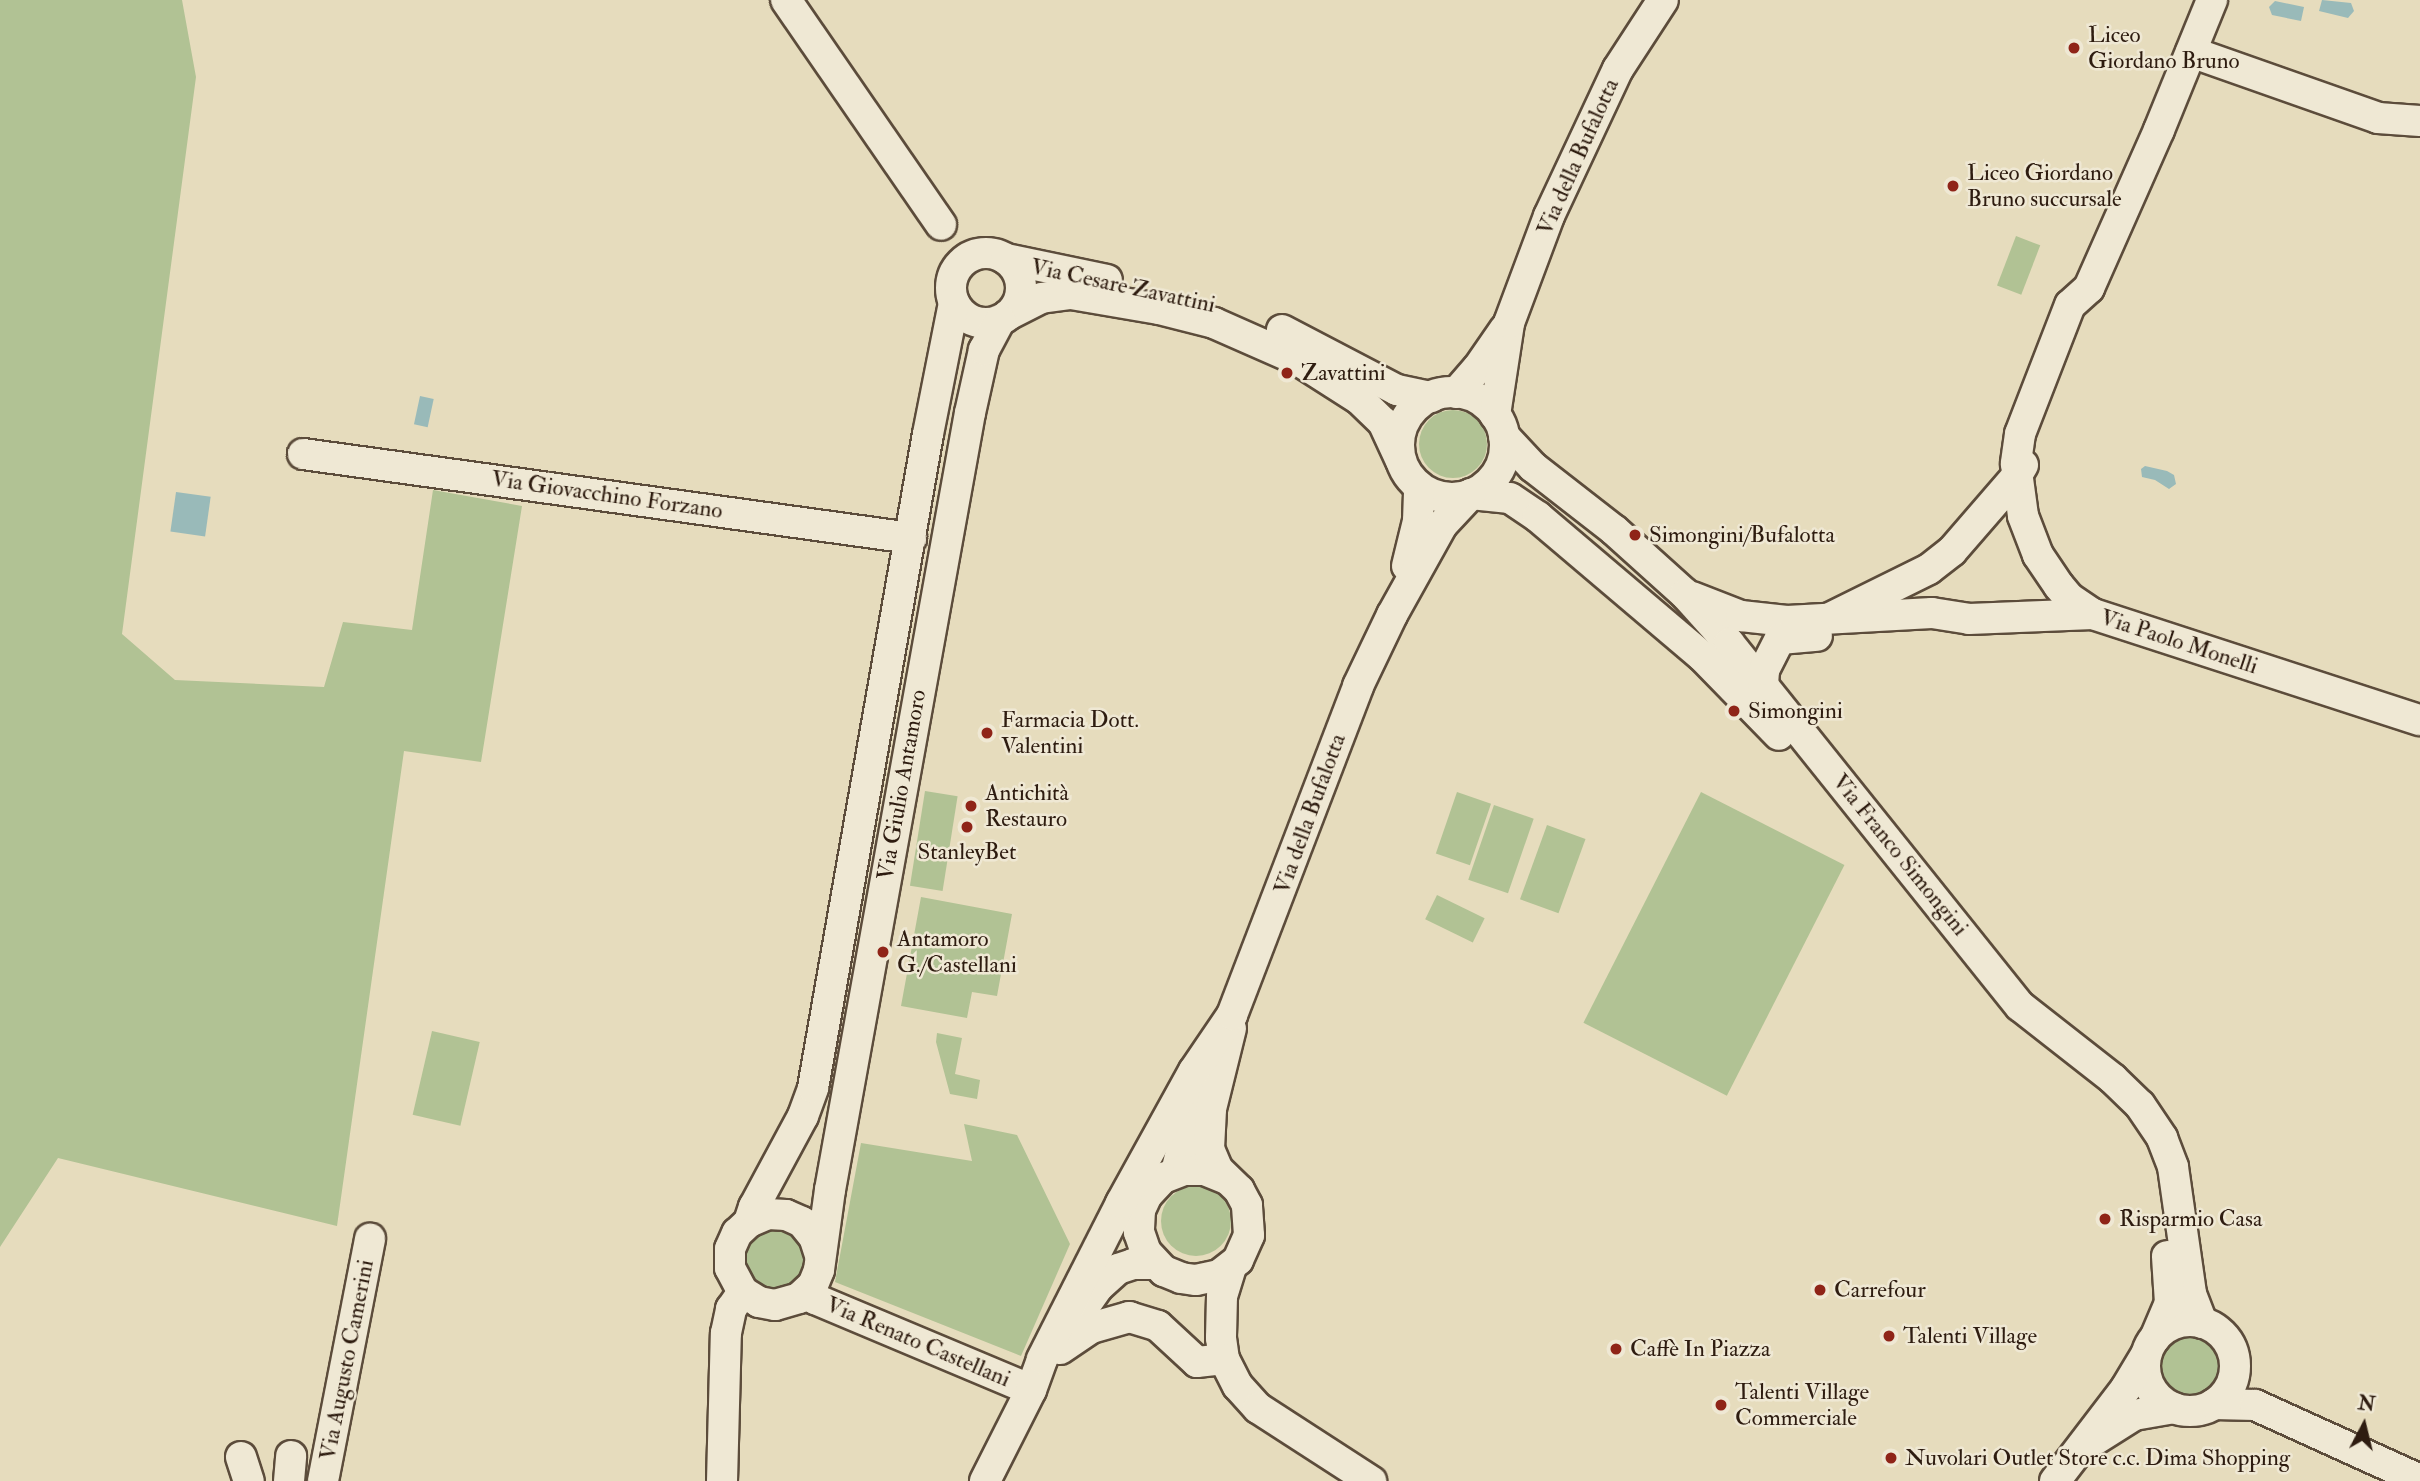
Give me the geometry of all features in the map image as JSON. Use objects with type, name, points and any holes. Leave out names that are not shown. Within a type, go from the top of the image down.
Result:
[{"type":"street","name":"Via Cesare Zavattini","points":[[786,0],[941,225],[953,295]]},
{"type":"street","name":"Via della Bufalotta","points":[[1443,395],[1478,368],[1509,323],[1549,216],[1581,142],[1618,69],[1663,0]]},
{"type":"street","points":[[1830,618],[1929,569],[1952,551],[2017,477],[2035,444],[2081,332],[2089,288],[2212,0]]},
{"type":"street","points":[[2191,52],[2378,118],[2420,121]]},
{"type":"street","name":"Via Cesare Zavattini","points":[[941,225],[1000,257],[1215,304],[1283,330],[1397,390],[1443,395]]},
{"type":"street","points":[[977,255],[1000,257],[1017,272],[1020,285],[1018,300],[1004,317],[977,322],[962,313],[953,295],[953,276],[963,261],[977,255]]},
{"type":"street","name":"Via Cesare Zavattini","points":[[1004,317],[1041,298],[1071,294],[1167,311],[1214,323],[1298,360],[1359,399],[1383,422],[1401,461]]},
{"type":"street","name":"Via Giulio Antamoro","points":[[743,1292],[732,1275],[729,1256],[737,1233],[749,1222],[811,1097],[953,295]]},
{"type":"street","name":"Via Giulio Antamoro","points":[[807,1292],[817,1278],[970,413],[984,350],[1004,317]]},
{"type":"street","name":"Via della Bufalotta","points":[[1499,425],[1509,323]]},
{"type":"street","points":[[1443,395],[1477,399],[1499,425],[1504,451],[1498,471],[1485,487],[1471,495],[1444,498],[1419,487],[1401,461],[1399,442],[1403,423],[1413,410],[1443,395]]},
{"type":"street","name":"Via Franco Simongini","points":[[1499,425],[1546,478],[1614,530],[1685,594],[1729,643],[2020,1006],[2121,1086],[2156,1126],[2176,1182],[2191,1294],[2202,1323]]},
{"type":"street","name":"Via Giovacchino Forzano","points":[[303,454],[911,538]]},
{"type":"street","name":"Via Paolo Monelli","points":[[2017,477],[2023,516],[2038,555],[2069,598],[2093,614],[2420,720]]},
{"type":"street","name":"Via della Bufalotta","points":[[1392,614],[1413,546],[1419,487]]},
{"type":"street","name":"Via della Bufalotta","points":[[985,1481],[1031,1390],[1042,1359],[1159,1133],[1232,1015],[1358,686],[1392,614],[1442,525],[1457,506],[1471,495]]},
{"type":"street","name":"Via Franco Simongini","points":[[1471,495],[1510,498],[1603,570],[1702,656],[1764,717],[2005,1017],[2115,1106],[2136,1132],[2150,1160],[2158,1188],[2171,1285],[2170,1303],[2126,1388],[2062,1471]]},
{"type":"street","points":[[1614,530],[1603,570],[1655,598],[1703,639],[1729,643],[1938,630],[1969,619]]},
{"type":"street","points":[[1685,594],[1755,618],[1830,618],[1932,613],[1969,619],[2093,614]]},
{"type":"street","points":[[1763,685],[1766,663],[1780,639]]},
{"type":"street","name":"Via della Bufalotta","points":[[1224,1359],[1221,1307],[1231,1267],[1246,1246],[1251,1224],[1247,1205],[1212,1161],[1209,1129],[1216,1085],[1228,1048],[1232,1015]]},
{"type":"street","name":"Via della Bufalotta","points":[[1086,1273],[1140,1210],[1152,1188],[1176,1172],[1209,1049]]},
{"type":"street","points":[[1176,1172],[1205,1170],[1227,1179]]},
{"type":"street","points":[[1140,1210],[1142,1244],[1155,1264],[1173,1276],[1196,1280],[1211,1278],[1231,1267]]},
{"type":"street","points":[[749,1222],[768,1214],[794,1218],[814,1237],[820,1255]]},
{"type":"street","name":"Via Augusto Camerini","points":[[323,1481],[370,1239]]},
{"type":"street","name":"Via della Bufalotta","points":[[1031,1390],[1105,1279],[1126,1266],[1155,1264]]},
{"type":"street","points":[[722,1481],[726,1333],[731,1309],[743,1292],[759,1302],[775,1305],[793,1301],[807,1292]]},
{"type":"street","name":"Via Renato Castellani","points":[[807,1292],[815,1299],[1031,1390]]},
{"type":"street","points":[[1060,1349],[1098,1325],[1129,1317],[1158,1326],[1197,1362],[1224,1359],[1249,1401],[1371,1481]]},
{"type":"street","points":[[2175,1408],[2161,1401],[2152,1390],[2145,1369],[2150,1346],[2173,1324],[2202,1323],[2224,1336],[2234,1360],[2268,1390],[2420,1459]]},
{"type":"street","points":[[2214,1404],[2231,1383],[2234,1360]]},
{"type":"street","points":[[2062,1471],[2123,1420],[2147,1411],[2175,1408],[2189,1410],[2214,1404],[2255,1405],[2420,1480]]},
{"type":"street","points":[[248,1473],[267,1478],[286,1473]]},
{"type":"green space","points":[[0,0],[182,0],[196,77],[122,634],[175,680],[324,687],[343,622],[412,630],[433,490],[522,506],[481,762],[404,751],[337,1226],[58,1158],[0,1247]]},
{"type":"green space","points":[[2016,236],[2040,245],[2021,295],[1997,285]]},
{"type":"green space","points":[[1453,410],[1466,413],[1477,420],[1484,431],[1487,444],[1484,457],[1477,468],[1466,475],[1453,478],[1440,475],[1429,468],[1422,457],[1419,444],[1422,431],[1429,420],[1440,413]]},
{"type":"green space","points":[[925,791],[958,796],[943,891],[910,886]]},
{"type":"green space","points":[[1457,792],[1491,804],[1470,865],[1436,853]]},
{"type":"green space","points":[[1701,792],[1844,865],[1727,1096],[1583,1023]]},
{"type":"green space","points":[[1494,805],[1534,819],[1508,893],[1468,880]]},
{"type":"green space","points":[[1547,825],[1586,839],[1559,913],[1520,899]]},
{"type":"green space","points":[[1437,895],[1485,918],[1473,943],[1425,919]]},
{"type":"green space","points":[[921,897],[1012,914],[997,996],[972,992],[967,1018],[901,1006]]},
{"type":"green space","points":[[432,1031],[480,1042],[460,1126],[413,1115]]},
{"type":"green space","points":[[937,1033],[962,1038],[955,1074],[980,1080],[977,1099],[950,1094],[936,1042]]},
{"type":"green space","points":[[964,1124],[1017,1135],[1070,1244],[1021,1356],[835,1282],[861,1143],[972,1161]]},
{"type":"green space","points":[[1203,1186],[1216,1192],[1225,1201],[1229,1207],[1229,1235],[1221,1246],[1210,1254],[1189,1256],[1171,1246],[1163,1235],[1161,1214],[1171,1196],[1182,1188]]},
{"type":"green space","points":[[784,1224],[807,1245],[804,1278],[776,1294],[747,1281],[742,1244],[747,1235]]},
{"type":"green space","points":[[2190,1336],[2207,1341],[2215,1349],[2220,1366],[2215,1383],[2207,1391],[2190,1396],[2173,1391],[2165,1383],[2160,1366],[2165,1349],[2173,1341]]},
{"type":"water","points":[[2322,0],[2351,3],[2354,11],[2348,18],[2319,11]]},
{"type":"water","points":[[2275,1],[2304,7],[2301,21],[2272,15],[2269,7]]},
{"type":"water","points":[[420,396],[434,399],[428,427],[414,424]]},
{"type":"water","points":[[2145,466],[2174,475],[2176,484],[2169,489],[2155,480],[2142,477],[2141,469]]},
{"type":"water","points":[[176,492],[211,497],[205,536],[170,532]]},
{"type":"place","name":"Liceo Giordano Bruno","points":[[2074,48]]},
{"type":"place","name":"Liceo Giordano Bruno succursale","points":[[1953,186]]},
{"type":"place","name":"Zavattini","points":[[1287,373]]},
{"type":"place","name":"Simongini/Bufalotta","points":[[1635,535]]},
{"type":"place","name":"Simongini","points":[[1734,711]]},
{"type":"place","name":"Farmacia Dott. Valentini","points":[[987,733]]},
{"type":"place","name":"Antichità Restauro","points":[[971,806]]},
{"type":"place","name":"StanleyBet","points":[[967,827]]},
{"type":"place","name":"Antamoro G./Castellani","points":[[883,952]]},
{"type":"place","name":"Risparmio Casa","points":[[2105,1219]]},
{"type":"place","name":"Carrefour","points":[[1820,1290]]},
{"type":"place","name":"Talenti Village","points":[[1889,1336]]},
{"type":"place","name":"Caffè In Piazza","points":[[1616,1349]]},
{"type":"place","name":"Talenti Village Commerciale","points":[[1721,1405]]},
{"type":"place","name":"Nuvolari Outlet Store c.c. Dima Shopping","points":[[1891,1458]]}]
